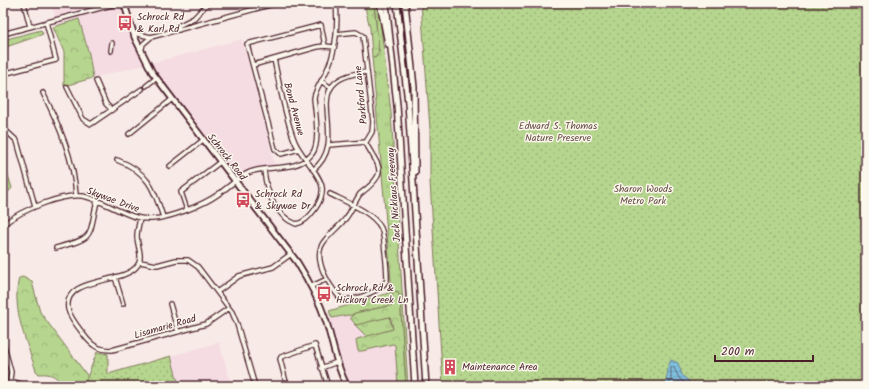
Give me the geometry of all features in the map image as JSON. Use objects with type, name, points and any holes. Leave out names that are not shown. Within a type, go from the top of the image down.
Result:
[{"type":"highway","points":[[380,3],[396,93]]},
{"type":"highway","name":"Jack Nicklaus Freeway","points":[[386,3],[396,93],[415,386]]},
{"type":"highway","name":"Jack Nicklaus Freeway","points":[[397,3],[407,96],[426,386]]},
{"type":"highway","points":[[407,3],[415,107],[414,205]]},
{"type":"main road","name":"Schrock Road","points":[[124,3],[133,33],[141,52],[156,78],[171,100],[291,254],[312,286],[326,322],[337,362],[347,386]]},
{"type":"street","points":[[24,3],[30,27]]},
{"type":"street","points":[[3,34],[119,3]]},
{"type":"street","points":[[179,30],[178,26],[194,18],[208,3]]},
{"type":"street","points":[[133,33],[151,37],[277,3]]},
{"type":"street","points":[[264,170],[271,199],[284,216],[296,224],[302,223],[308,219],[321,195],[322,184],[306,160],[312,155],[317,144],[314,98],[315,91],[327,70],[334,47],[336,34],[336,3]]},
{"type":"street","points":[[3,74],[56,60],[46,22]]},
{"type":"street","points":[[299,149],[280,154],[275,149],[247,44],[321,25],[325,46]]},
{"type":"street","name":"Parkford Lane","points":[[336,34],[356,32],[361,34],[373,122],[372,132],[365,142]]},
{"type":"street","points":[[141,52],[143,44],[151,37]]},
{"type":"street","points":[[111,50],[112,43]]},
{"type":"street","points":[[253,65],[325,46],[334,47]]},
{"type":"street","name":"Bond Avenue","points":[[274,59],[292,134],[306,160]]},
{"type":"street","points":[[313,170],[325,158],[329,145],[326,99],[331,88],[340,77],[366,72]]},
{"type":"street","points":[[146,86],[156,78]]},
{"type":"street","points":[[96,81],[106,104],[112,110]]},
{"type":"street","points":[[321,81],[331,88]]},
{"type":"street","points":[[67,87],[84,119],[89,124],[93,124],[142,89]]},
{"type":"street","points":[[43,93],[60,127],[75,181],[76,195]]},
{"type":"street","points":[[129,134],[171,100]]},
{"type":"street","points":[[3,128],[17,141],[36,206]]},
{"type":"street","points":[[170,166],[203,140]]},
{"type":"street","points":[[329,145],[365,142],[375,156],[380,168],[376,181],[360,194],[353,206],[347,216],[320,249],[322,269],[331,286],[341,299],[347,300],[374,292],[387,280],[384,237],[380,227],[373,218],[353,206],[330,194]]},
{"type":"street","points":[[117,160],[133,167],[149,182],[157,197],[163,217]]},
{"type":"street","name":"Skywae Drive","points":[[3,225],[25,210],[76,195],[87,197],[140,218],[153,219],[163,217],[203,204],[250,172],[278,168],[306,160]]},
{"type":"street","points":[[187,210],[181,192],[220,162]]},
{"type":"street","points":[[56,248],[87,238],[90,233],[97,201]]},
{"type":"street","points":[[123,304],[115,277],[133,271],[140,262],[137,235],[140,218]]},
{"type":"street","points":[[217,292],[239,276],[273,267],[291,254]]},
{"type":"street","points":[[140,262],[157,265],[176,260],[188,260],[198,267],[229,308],[237,324],[255,386]]},
{"type":"street","name":"Lisamarie Road","points":[[115,277],[77,289],[69,300],[68,309],[71,316],[92,345],[101,350],[112,350],[206,324],[229,308]]},
{"type":"street","points":[[312,286],[327,278]]},
{"type":"street","points":[[170,304],[178,332]]},
{"type":"street","points":[[3,342],[11,372],[9,386]]},
{"type":"street","points":[[287,386],[280,359],[281,357],[315,346],[328,386]]},
{"type":"street","points":[[321,368],[337,362]]},
{"type":"street","points":[[10,381],[28,386]]},
{"type":"shaded area","points":[[51,3],[126,3],[135,34],[148,64],[93,78],[89,54],[79,20],[57,25]]},
{"type":"shaded area","points":[[242,39],[276,169],[252,172],[236,181],[148,64]]},
{"type":"shaded area","points":[[348,314],[354,324],[367,337],[356,341],[358,351],[393,344],[395,346],[398,386],[347,386],[325,320]]},
{"type":"shaded area","points":[[219,342],[232,386],[179,386],[171,356]]},
{"type":"green space","points":[[364,3],[374,3],[379,52],[375,58],[372,57],[370,28]]},
{"type":"green space","points":[[374,3],[378,3],[391,112],[408,386],[406,386],[400,299],[398,292],[393,305],[355,313],[350,316],[348,315],[332,318],[329,311],[392,292],[372,57],[375,58],[379,52]]},
{"type":"green space","name":"Sharon Woods Metro Park","points":[[421,3],[866,3],[866,386],[443,386],[430,182],[430,129]]},
{"type":"green space","points":[[79,19],[89,54],[93,78],[64,86],[64,52],[53,27]]},
{"type":"green space","points":[[41,30],[43,34],[3,48],[3,40]]},
{"type":"green space","points":[[3,159],[12,188],[3,198]]},
{"type":"green space","points":[[23,277],[32,282],[40,312],[95,386],[63,386],[53,376],[39,374],[36,371],[18,313],[17,290],[19,278]]},
{"type":"green space","points":[[396,291],[398,292],[400,299],[406,386],[398,386],[395,345],[393,344],[358,351],[357,339],[393,329],[391,319],[389,317],[356,325],[350,318],[355,313],[393,305],[392,293]]},
{"type":"green space","points":[[389,317],[393,329],[367,337],[354,324]]},
{"type":"green space","points":[[97,352],[108,354],[108,374],[171,356],[179,386],[88,386],[86,380]]},
{"type":"water","points":[[671,360],[678,363],[682,375],[694,386],[663,386]]},
{"type":"place","name":"Schrock Rd & Karl Rd","points":[[125,23]]},
{"type":"place","name":"Schrock Rd & Skywae Dr","points":[[243,200]]},
{"type":"place","name":"Schrock Rd & Hickory Creek Ln","points":[[324,294]]},
{"type":"place","name":"Maintenance Area","points":[[450,367]]},
{"type":"park label","name":"Edward S. Thomas Nature Preserve","points":[[558,132]]}]
